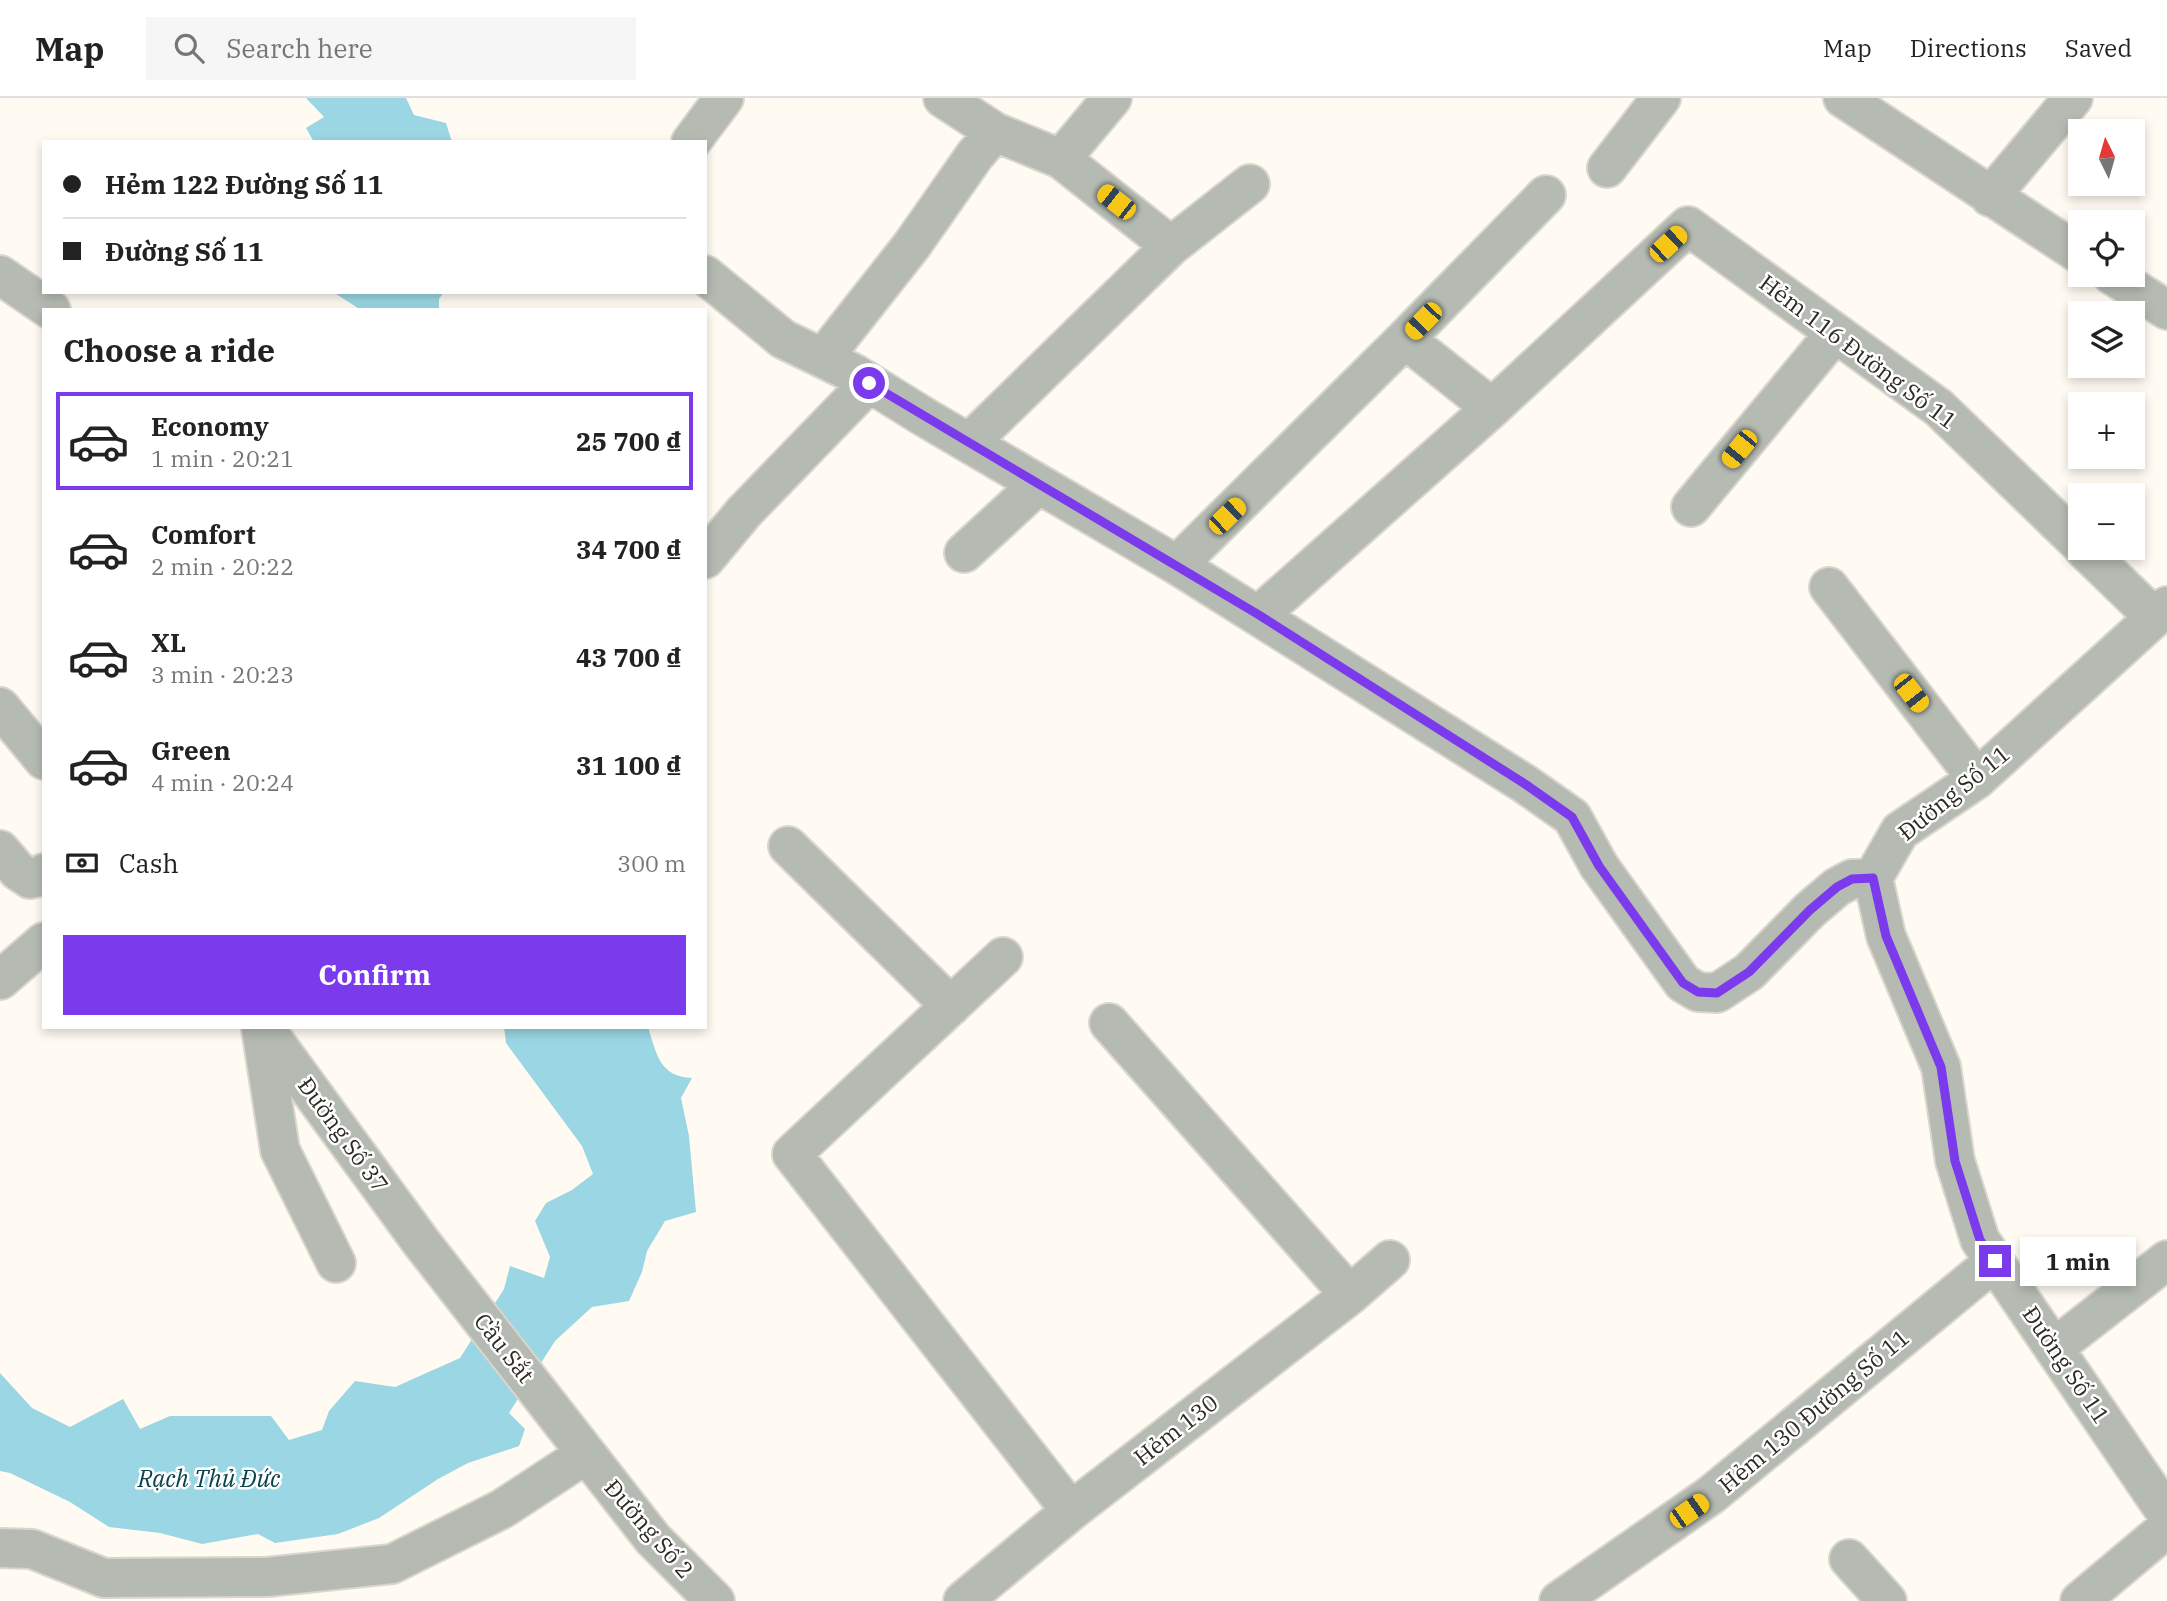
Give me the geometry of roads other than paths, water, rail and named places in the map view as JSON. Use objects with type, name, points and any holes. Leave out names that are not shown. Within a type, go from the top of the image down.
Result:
[{"type":"street","points":[[692,140],[724,98]]},
{"type":"street","points":[[943,98],[995,132],[1061,159],[1171,246]]},
{"type":"street","points":[[1061,159],[1112,98]]},
{"type":"street","points":[[1607,169],[1661,98]]},
{"type":"street","points":[[1843,98],[2068,247]]},
{"type":"street","points":[[1990,197],[2073,98]]},
{"type":"street","points":[[823,358],[912,245],[975,155],[995,132]]},
{"type":"street","points":[[969,443],[1171,246],[1250,184]]},
{"type":"street","points":[[1177,565],[1546,195]]},
{"type":"street","name":"Hẻm 116 Đường Số 11","points":[[1492,408],[1688,226],[1939,408],[2068,532]]},
{"type":"street","points":[[0,275],[48,308]]},
{"type":"street","points":[[707,277],[783,340],[869,383],[1177,565],[1525,784],[1572,817],[1599,866],[1683,983],[1698,992],[1717,993],[1749,972],[1810,910],[1837,887],[1852,879],[1873,878]]},
{"type":"street","points":[[2134,287],[2165,304]]},
{"type":"street","points":[[1691,507],[1835,333]]},
{"type":"street","points":[[1259,615],[1492,408],[1405,339]]},
{"type":"street","points":[[707,557],[744,512],[869,383]]},
{"type":"street","points":[[964,554],[1038,485]]},
{"type":"street","name":"Hẻm 116 Đường Số 11","points":[[2099,560],[2161,611]]},
{"type":"street","points":[[1829,587],[1977,779]]},
{"type":"street","name":"Đường Số 11","points":[[2161,611],[1977,779],[1900,831],[1873,878],[1886,936],[1941,1067],[1955,1161],[1980,1240],[2167,1514]]},
{"type":"street","points":[[0,707],[42,758]]},
{"type":"street","points":[[788,846],[951,1006]]},
{"type":"street","points":[[0,850],[18,871],[30,879],[42,875]]},
{"type":"street","points":[[0,980],[42,944]]},
{"type":"street","points":[[1003,957],[792,1154],[1071,1511]]},
{"type":"street","points":[[1109,1023],[1350,1295]]},
{"type":"street","points":[[262,1029],[280,1150],[336,1264]]},
{"type":"street","name":"Đường Số 37","points":[[263,1029],[421,1242]]},
{"type":"street","name":"Cầu Sắt","points":[[421,1242],[586,1454]]},
{"type":"street","name":"Hẻm 130","points":[[963,1601],[1071,1511],[1350,1295],[1390,1260]]},
{"type":"street","points":[[2054,1348],[2167,1260]]},
{"type":"street","name":"Hẻm 130 Đường Số 11","points":[[1559,1601],[1711,1495],[1995,1261]]},
{"type":"street","points":[[0,1548],[32,1549],[104,1578],[267,1577],[392,1564],[502,1508],[586,1454]]},
{"type":"street","name":"Đường Số 2","points":[[586,1454],[653,1539],[715,1601]]},
{"type":"street","points":[[2080,1601],[2167,1528]]},
{"type":"street","points":[[1849,1559],[1887,1601]]},
{"type":"water","points":[[306,98],[406,98],[414,115],[446,123],[451,140],[313,140],[306,128],[324,117]]},
{"type":"water","points":[[336,294],[443,294],[439,299],[439,308],[358,308]]},
{"type":"water","name":"Rạch Thủ Đức","points":[[504,1029],[649,1029],[657,1055],[666,1068],[672,1073],[692,1078],[681,1098],[689,1136],[696,1212],[665,1221],[647,1251],[642,1272],[629,1301],[592,1307],[555,1341],[509,1413],[525,1429],[519,1446],[468,1463],[438,1479],[379,1518],[338,1534],[275,1543],[258,1534],[202,1544],[160,1533],[109,1527],[70,1502],[10,1473],[0,1471],[0,1373],[32,1408],[70,1427],[123,1399],[140,1429],[170,1416],[271,1416],[289,1440],[322,1430],[329,1411],[355,1381],[395,1387],[460,1358],[504,1289],[510,1266],[544,1278],[550,1257],[535,1221],[546,1203],[572,1190],[593,1174],[582,1146],[506,1043]]}]
